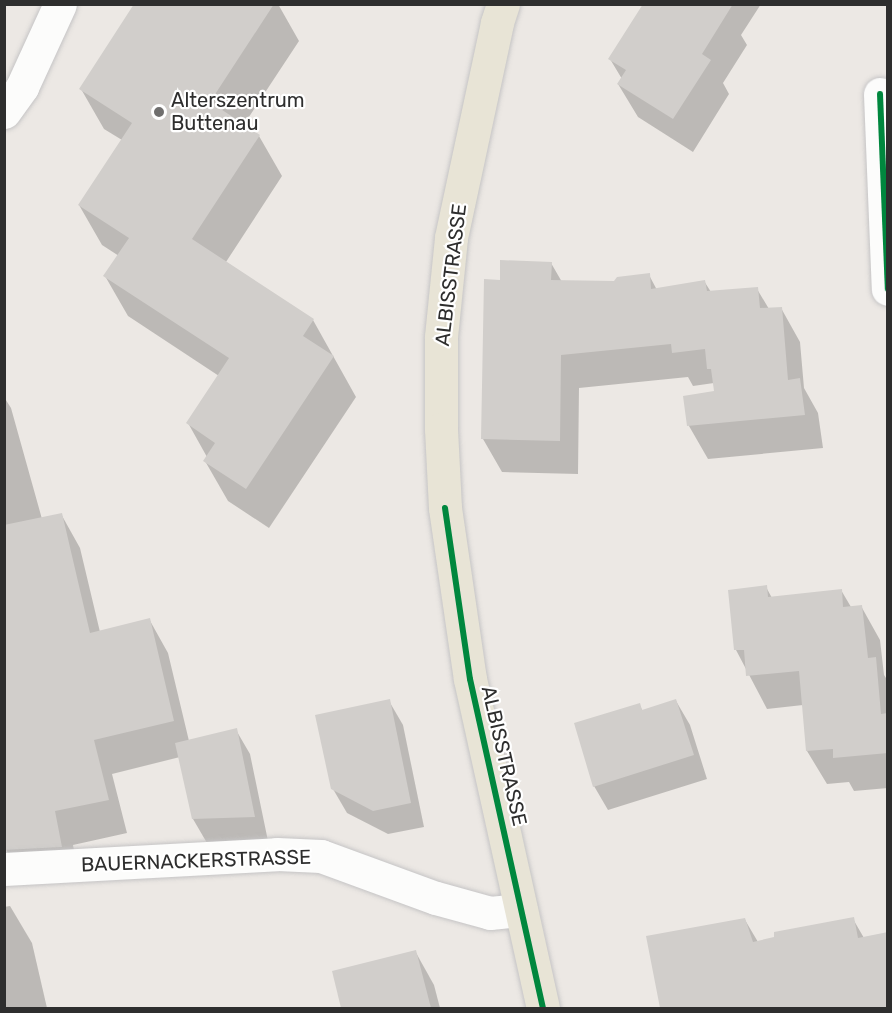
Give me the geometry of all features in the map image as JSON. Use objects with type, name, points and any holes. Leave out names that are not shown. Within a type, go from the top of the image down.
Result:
[{"type":"main road","name":"ALBISSTRASSE","points":[[503,4],[451,238],[441,337],[441,429],[445,508],[470,679],[543,1008]]},
{"type":"street","points":[[4,112],[22,87],[60,4]]},
{"type":"street","points":[[880,94],[888,289]]},
{"type":"street","name":"BAUERNACKERSTRASSE","points":[[4,869],[277,854],[321,856],[436,898],[490,913],[521,909]]},
{"type":"building","points":[[134,4],[274,4],[210,102],[260,135],[192,239],[314,319],[303,336],[334,356],[246,489],[203,461],[215,443],[186,423],[229,358],[103,276],[129,238],[78,205],[132,123],[79,89]]},
{"type":"building","points":[[643,4],[733,4],[702,54],[711,60],[673,119],[617,84],[626,70],[608,59]]},
{"type":"building","points":[[500,260],[552,262],[551,280],[614,281],[617,277],[650,273],[651,289],[705,280],[707,291],[758,287],[760,308],[782,307],[788,380],[800,378],[805,415],[687,426],[683,396],[714,391],[711,369],[707,369],[705,349],[672,353],[671,344],[561,355],[560,441],[481,439],[484,279],[500,280]]},
{"type":"building","points":[[62,513],[90,633],[150,618],[174,721],[94,740],[109,800],[55,811],[62,847],[4,850],[4,525]]},
{"type":"building","points":[[767,585],[768,597],[842,589],[843,607],[862,605],[868,658],[876,657],[881,714],[888,713],[888,753],[833,758],[833,749],[806,751],[799,671],[746,676],[744,650],[734,650],[728,590]]},
{"type":"building","points":[[390,699],[411,803],[373,811],[331,789],[315,715]]},
{"type":"building","points":[[676,699],[694,755],[593,787],[574,723],[640,703],[642,710]]},
{"type":"building","points":[[237,728],[255,817],[192,819],[175,743]]},
{"type":"building","points":[[854,917],[858,938],[888,932],[888,1008],[660,1008],[646,936],[745,918],[753,942],[774,937],[774,932]]},
{"type":"building","points":[[416,950],[431,1008],[341,1008],[332,971]]},
{"type":"cycle path","points":[[880,94],[888,289]]},
{"type":"cycle path","points":[[445,508],[470,679],[543,1008]]},
{"type":"place","name":"Alterszentrum Buttenau","points":[[159,112]]}]
